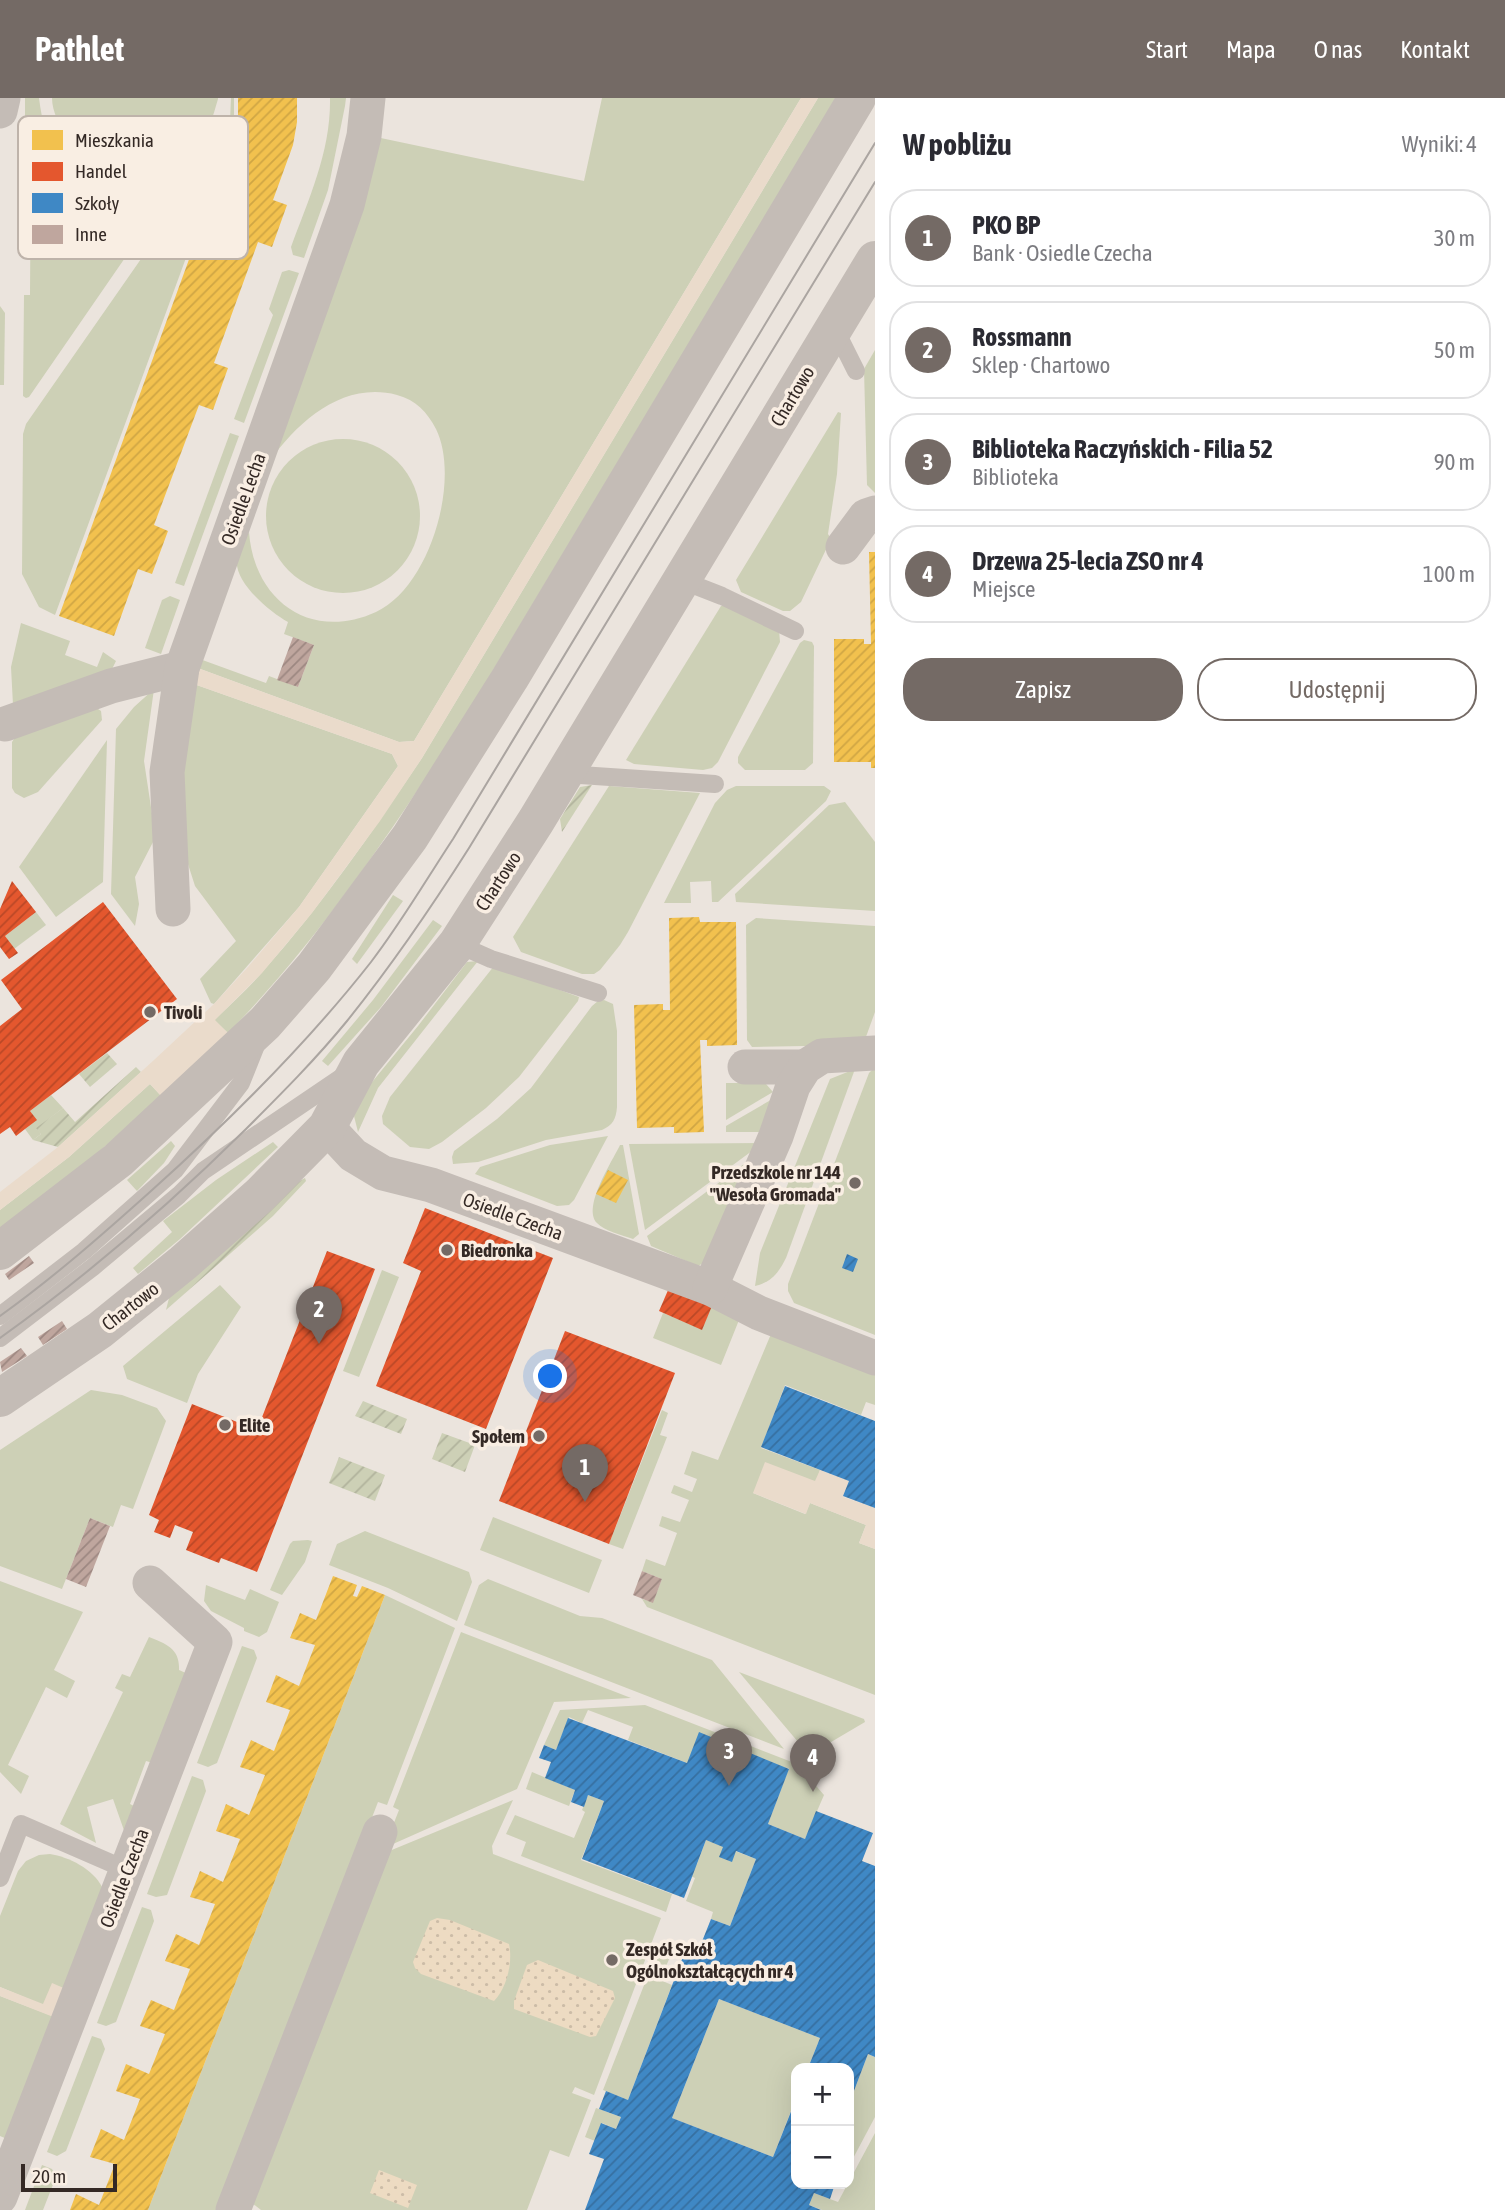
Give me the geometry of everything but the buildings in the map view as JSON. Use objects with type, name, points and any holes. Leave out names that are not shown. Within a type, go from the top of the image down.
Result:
[{"type":"street","points":[[0,111],[3,108],[3,98]]},
{"type":"street","name":"Osiedle Lecha","points":[[173,909],[167,772],[183,668],[347,205],[364,136],[368,98]]},
{"type":"street","points":[[0,1251],[118,1160],[265,1023],[314,967],[410,836],[510,678],[857,98]]},
{"type":"street","name":"Chartowo","points":[[0,1398],[100,1330],[183,1263],[260,1195],[327,1127],[361,1063],[457,944],[565,774],[875,260]]},
{"type":"street","points":[[843,547],[866,516],[875,513]]},
{"type":"street","points":[[5,724],[111,685],[183,668]]},
{"type":"street","points":[[710,1288],[776,1136],[793,1086],[805,1066],[822,1056],[875,1053]]},
{"type":"street","points":[[745,1067],[805,1066]]},
{"type":"street","name":"Osiedle Czecha","points":[[327,1127],[353,1155],[383,1173],[431,1185],[710,1288],[759,1313],[875,1358]]},
{"type":"street","name":"Osiedle Czecha","points":[[0,2197],[215,1642],[149,1583]]},
{"type":"street","points":[[233,2210],[380,1832]]},
{"type":"lane","points":[[834,327],[856,371]]},
{"type":"lane","points":[[681,580],[722,596],[795,631]]},
{"type":"lane","points":[[565,774],[715,784]]},
{"type":"lane","points":[[457,944],[491,959],[598,993]]},
{"type":"lane","points":[[0,1315],[84,1251],[175,1170],[241,1083],[265,1023]]},
{"type":"lane","points":[[0,1338],[93,1267],[203,1171],[300,1108],[361,1063]]},
{"type":"lane","points":[[0,1878],[21,1824],[127,1870]]},
{"type":"green space","points":[[25,98],[39,98],[42,116],[25,116]]},
{"type":"green space","points":[[52,98],[218,98],[213,116],[56,116]]},
{"type":"green space","points":[[231,98],[234,98],[234,116],[230,116]]},
{"type":"green space","points":[[330,98],[346,98],[345,106],[328,190],[304,258],[293,255],[291,247],[323,156]]},
{"type":"green space","points":[[602,98],[801,98],[414,741],[399,742],[195,667],[197,658],[266,683],[269,676],[298,687],[314,645],[284,634],[288,622],[263,604],[241,577],[237,558],[249,532],[253,556],[274,595],[290,609],[308,618],[329,622],[352,620],[376,612],[395,599],[412,580],[436,530],[445,476],[443,450],[429,417],[415,403],[404,397],[378,392],[359,394],[324,407],[295,431],[270,461],[376,137],[584,181]]},
{"type":"green space","points":[[818,98],[836,98],[459,727],[351,886],[292,962],[228,1033],[214,1020],[258,977],[307,919],[422,758]]},
{"type":"green space","points":[[30,259],[124,259],[26,398],[23,396],[24,295],[30,295]]},
{"type":"green space","points":[[141,259],[186,259],[55,615],[39,607],[22,574],[23,434],[26,424]]},
{"type":"green space","points":[[289,270],[299,273],[244,423],[234,419],[273,315],[269,309],[282,272]]},
{"type":"green space","points":[[0,306],[5,313],[4,385],[0,385]]},
{"type":"green space","points":[[875,350],[875,493],[867,485],[864,369]]},
{"type":"green space","points":[[838,412],[841,413],[837,474],[828,534],[831,539],[801,602],[790,611],[783,611],[741,592],[736,580]]},
{"type":"green space","points":[[230,433],[239,436],[184,586],[175,583]]},
{"type":"green space","points":[[343,439],[372,445],[397,462],[414,487],[420,516],[414,545],[397,570],[372,587],[343,593],[314,587],[289,570],[272,545],[266,516],[272,487],[289,462],[314,445]]},
{"type":"green space","points":[[170,596],[180,600],[161,654],[145,648],[162,600]]},
{"type":"green space","points":[[733,605],[779,630],[780,642],[718,762],[712,768],[703,770],[634,764],[626,760],[721,606]]},
{"type":"green space","points":[[21,623],[70,641],[65,655],[97,667],[103,652],[116,661],[109,675],[13,705],[11,667]]},
{"type":"green space","points":[[804,640],[812,642],[814,646],[813,763],[805,770],[745,770],[738,763],[738,757]]},
{"type":"green space","points":[[191,683],[392,754],[398,766],[299,907],[214,1004],[211,1003],[200,979],[236,941],[195,886],[187,861],[175,779]]},
{"type":"green space","points":[[154,689],[144,761],[154,827],[153,842],[135,877],[139,904],[135,926],[111,894],[116,729],[134,707]]},
{"type":"green space","points":[[95,707],[101,711],[102,720],[38,792],[24,798],[15,793],[12,788],[12,742],[21,729]]},
{"type":"green space","points":[[107,740],[103,882],[56,917],[19,867]]},
{"type":"green space","points":[[592,785],[562,832],[560,819],[580,787]]},
{"type":"green space","points":[[609,786],[700,793],[620,945],[600,970],[594,974],[582,974],[521,952],[513,937]]},
{"type":"green space","points":[[736,786],[824,786],[831,791],[826,801],[718,902],[712,902],[711,881],[690,882],[691,903],[664,903],[715,803],[727,790]]},
{"type":"green space","points":[[845,802],[875,842],[875,911],[736,902],[735,894],[829,805]]},
{"type":"green space","points":[[393,895],[403,901],[357,964],[352,959]]},
{"type":"green space","points":[[36,912],[46,925],[14,949],[5,936]]},
{"type":"green space","points":[[756,918],[875,926],[875,1012],[863,1045],[752,1047],[747,1040],[746,925]]},
{"type":"green space","points":[[433,920],[442,926],[381,1007],[328,1066],[322,1061],[373,1000]]},
{"type":"green space","points":[[478,961],[378,1088],[358,1132],[354,1116],[359,1098],[467,962]]},
{"type":"green space","points":[[494,966],[579,997],[578,1001],[519,1077],[486,1108],[429,1149],[410,1147],[383,1124],[382,1116],[390,1097]]},
{"type":"green space","points":[[604,1000],[613,1004],[617,1031],[617,1107],[611,1124],[602,1130],[546,1140],[478,1162],[453,1164],[454,1151],[497,1119],[531,1088],[592,1006]]},
{"type":"green space","points":[[107,1053],[117,1064],[90,1087],[79,1074]]},
{"type":"green space","points":[[136,1067],[141,1072],[58,1147],[33,1140],[41,1134],[36,1128],[63,1108],[75,1122]]},
{"type":"green space","name":"Przedszkole nr 144 \"Wesoła Gromada\"","points":[[875,1067],[875,1335],[794,1303],[788,1291],[788,1284],[869,1073]]},
{"type":"green space","points":[[855,1069],[786,1258],[774,1276],[755,1286],[760,1253],[830,1079]]},
{"type":"green space","points":[[726,1083],[761,1083],[766,1084],[773,1092],[726,1120]]},
{"type":"green space","points":[[150,1084],[162,1097],[80,1168],[0,1230],[0,1210],[69,1157]]},
{"type":"green space","points":[[51,1095],[63,1108],[37,1128],[41,1134],[33,1140],[25,1129],[36,1120],[30,1111]]},
{"type":"green space","points":[[776,1097],[766,1132],[726,1132],[726,1126]]},
{"type":"green space","points":[[608,1136],[569,1205],[557,1206],[475,1174],[480,1167],[550,1145]]},
{"type":"green space","points":[[171,1141],[175,1146],[164,1163],[137,1191],[127,1180]]},
{"type":"green space","points":[[273,1142],[278,1147],[180,1239],[138,1274],[133,1268],[172,1232],[163,1221],[216,1180]]},
{"type":"green space","points":[[761,1143],[760,1145],[645,1230],[629,1144]]},
{"type":"green space","points":[[620,1145],[623,1145],[639,1234],[633,1239],[604,1228],[593,1216],[596,1196]]},
{"type":"green space","points":[[756,1155],[705,1262],[698,1266],[651,1246],[647,1236]]},
{"type":"green space","points":[[305,1178],[306,1181],[273,1216],[166,1310],[169,1298]]},
{"type":"green space","points":[[382,1270],[399,1277],[359,1377],[343,1371]]},
{"type":"green space","points":[[220,1285],[241,1307],[198,1374],[187,1403],[127,1379],[123,1366]]},
{"type":"green space","points":[[713,1303],[741,1315],[721,1365],[653,1338],[663,1313],[702,1329]]},
{"type":"green space","points":[[771,1334],[875,1375],[875,1405],[866,1402],[861,1415],[785,1385],[761,1448],[820,1470],[816,1482],[753,1493],[805,1514],[810,1503],[866,1525],[859,1543],[875,1549],[875,1695],[647,1607],[642,1599],[653,1602],[662,1579],[642,1571],[646,1559],[665,1566],[677,1533],[659,1526],[662,1516],[680,1522],[689,1500],[671,1493],[674,1485],[692,1492],[697,1479],[684,1474],[692,1451],[718,1460]]},
{"type":"green space","points":[[91,1390],[122,1395],[157,1408],[166,1421],[133,1509],[121,1505],[113,1527],[90,1518],[62,1589],[0,1566],[0,1450]]},
{"type":"green space","points":[[363,1401],[407,1419],[401,1434],[355,1416]]},
{"type":"green space","points":[[662,1410],[668,1413],[660,1435],[667,1437],[623,1549],[609,1544]]},
{"type":"green space","points":[[442,1433],[475,1445],[465,1472],[432,1459]]},
{"type":"green space","points":[[339,1457],[385,1475],[375,1501],[329,1483]]},
{"type":"green space","points":[[493,1517],[602,1560],[589,1593],[480,1550]]},
{"type":"green space","points":[[365,1531],[469,1572],[472,1582],[457,1621],[388,1588],[329,1565],[337,1544]]},
{"type":"green space","points":[[293,1541],[312,1541],[305,1562],[282,1595],[270,1590],[290,1544]]},
{"type":"green space","points":[[488,1579],[580,1616],[602,1618],[712,1660],[784,1749],[464,1625],[479,1585]]},
{"type":"green space","points":[[0,1581],[83,1612],[54,1670],[75,1681],[67,1698],[46,1687],[8,1765],[29,1776],[21,1794],[0,1772]]},
{"type":"green space","points":[[206,1585],[245,1600],[250,1589],[279,1602],[267,1632],[259,1637],[211,1611],[204,1601]]},
{"type":"green space","points":[[385,1595],[455,1628],[387,1805],[378,1802],[220,2210],[148,2210]]},
{"type":"green space","points":[[461,1632],[631,1698],[554,1702],[517,1789],[384,1848],[399,1810],[393,1807]]},
{"type":"green space","points":[[149,1637],[171,1648],[177,1657],[179,1670],[188,1674],[153,1763],[146,1761],[130,1804],[136,1807],[126,1836],[113,1799],[87,1807],[96,1843],[60,1824],[123,1692],[115,1688],[122,1674],[130,1677]]},
{"type":"green space","points":[[242,1646],[254,1650],[257,1658],[217,1763],[208,1767],[197,1763]]},
{"type":"green space","points":[[739,1672],[864,1719],[865,1722],[809,1755]]},
{"type":"green space","points":[[645,1705],[797,1764],[824,1795],[805,1839],[768,1824],[789,1768],[687,1763],[628,1740],[633,1727],[588,1710],[582,1723],[569,1717],[556,1750],[544,1745],[560,1710]]},
{"type":"green space","points":[[532,1772],[575,1790],[569,1806],[526,1789]]},
{"type":"green space","points":[[192,1776],[203,1780],[206,1791],[167,1895],[156,1897],[147,1894]]},
{"type":"green space","points":[[588,1795],[604,1801],[581,1860],[672,1894],[666,1912],[521,1856],[526,1842],[506,1834],[515,1815],[574,1838],[585,1812],[582,1810]]},
{"type":"green space","points":[[513,1800],[492,1846],[493,1854],[661,1918],[594,2095],[575,2087],[572,2093],[591,2100],[569,2157],[550,2150],[527,2210],[261,2210],[248,2200],[382,1854]]},
{"type":"green space","points":[[706,1840],[756,1859],[730,1926],[711,1919],[713,1912],[686,1901],[695,1878],[682,1872],[697,1864]]},
{"type":"green space","points":[[50,1854],[80,1865],[93,1875],[102,1887],[66,1989],[43,2005],[0,1987],[0,1916],[18,1871],[26,1861],[39,1855]]},
{"type":"green space","points":[[142,1907],[151,1910],[154,1921],[116,2022],[106,2026],[97,2023]]},
{"type":"green space","points":[[657,1952],[670,1957],[660,1980],[672,1985],[628,2100],[603,2090]]},
{"type":"green space","points":[[0,1996],[55,2017],[7,2139],[0,2136]]},
{"type":"green space","points":[[719,1999],[820,2038],[810,2063],[791,2063],[791,2111],[773,2157],[672,2118]]},
{"type":"green space","points":[[92,2036],[101,2039],[105,2049],[66,2151],[57,2156],[47,2152]]},
{"type":"green space","points":[[868,2054],[875,2057],[875,2117],[854,2157],[854,2126],[854,2091]]},
{"type":"green space","points":[[596,2108],[621,2117],[616,2129],[602,2123],[595,2141],[585,2137]]},
{"type":"green space","points":[[875,2133],[875,2210],[822,2210],[809,2205],[814,2193],[838,2202],[845,2189],[854,2189],[854,2172]]},
{"type":"green space","points":[[42,2165],[52,2169],[56,2177],[43,2210],[25,2210]]},
{"type":"sand","points":[[437,1918],[450,1920],[509,1944],[508,1974],[499,1996],[494,2001],[421,1974],[415,1968],[413,1962],[430,1921]]},
{"type":"sand","points":[[538,1960],[613,1991],[615,1998],[596,2036],[590,2037],[514,2009],[514,2001],[527,1965]]},
{"type":"sand","points":[[379,2170],[417,2185],[408,2208],[370,2193]]},
{"type":"shaded area","points":[[801,98],[818,98],[422,758],[380,821],[312,913],[262,973],[215,1020],[228,1033],[162,1097],[150,1084],[69,1157],[0,1210],[0,1192],[58,1147],[154,1060],[214,1004],[248,967],[299,907],[398,766],[392,754],[191,683],[195,667],[399,742],[414,741]]},
{"type":"shaded area","points":[[765,1462],[815,1481],[820,1470],[849,1481],[843,1497],[875,1508],[875,1549],[859,1543],[866,1525],[810,1503],[806,1514],[753,1493]]},
{"type":"shaded area","points":[[52,1983],[66,1989],[61,2020],[0,1996],[0,1987],[43,2004]]},
{"type":"tram line","points":[[0,1316],[96,1240],[209,1137],[320,1023],[371,962],[453,839],[875,143]]},
{"type":"tram line","points":[[0,1338],[96,1264],[158,1212],[217,1157],[311,1063],[380,979],[469,848],[875,182]]},
{"type":"place","name":"Tivoli","points":[[150,1012]]},
{"type":"place","name":"Przedszkole nr 144 \"Wesoła Gromada\"","points":[[855,1183]]},
{"type":"place","name":"Biedronka","points":[[447,1250]]},
{"type":"place","name":"Rossmann","points":[[319,1344]]},
{"type":"place","name":"Elite","points":[[225,1425]]},
{"type":"place","name":"Społem","points":[[539,1436]]},
{"type":"place","name":"PKO BP","points":[[585,1502]]},
{"type":"place","name":"Biblioteka Raczyńskich - Filia 52","points":[[729,1786]]},
{"type":"place","name":"Drzewa 25-lecia ZSO nr 4","points":[[813,1792]]},
{"type":"place","name":"Zespół Szkół Ogólnokształcących nr 4","points":[[612,1960]]}]
